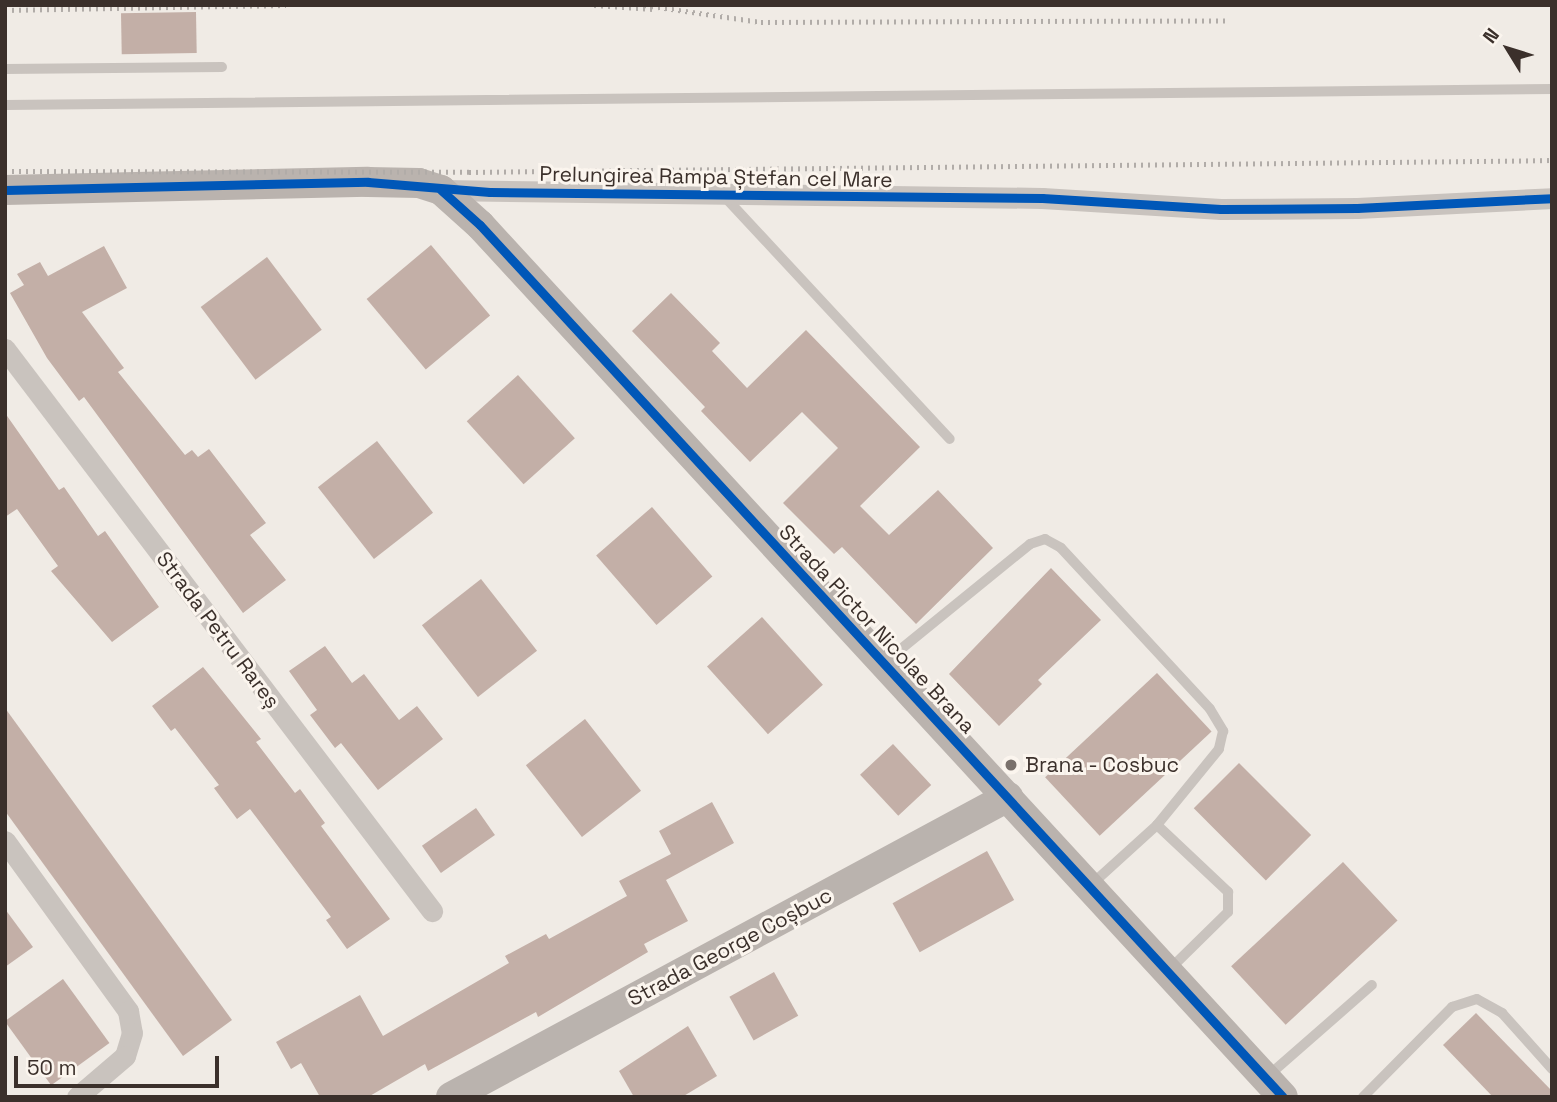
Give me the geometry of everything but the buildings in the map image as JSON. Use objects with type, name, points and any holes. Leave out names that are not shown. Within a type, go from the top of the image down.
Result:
[{"type":"street","name":"Prelungirea Rampa Ștefan cel Mare","points":[[5,190],[368,182],[419,183],[441,190],[1042,198],[1220,209],[1552,198]]},
{"type":"street","name":"Strada Pictor Nicolae Brana","points":[[441,190],[480,225],[1274,1087]]},
{"type":"street","name":"Strada Petru Rareș","points":[[5,349],[432,911]]},
{"type":"street","name":"Strada George Coșbuc","points":[[451,1097],[1008,797]]},
{"type":"street","points":[[5,841],[128,1011],[132,1033],[125,1056],[77,1097]]},
{"type":"lane","points":[[5,69],[222,67]]},
{"type":"lane","points":[[5,105],[1552,89]]},
{"type":"lane","points":[[723,195],[950,439]]},
{"type":"lane","points":[[885,662],[1030,544],[1045,539],[1053,543],[1210,709],[1223,731],[1219,749],[1157,825],[1090,886]]},
{"type":"lane","points":[[1157,825],[1228,892],[1230,902],[1228,912],[1168,971]]},
{"type":"lane","points":[[1274,1087],[1372,985]]},
{"type":"lane","points":[[1363,1097],[1452,1007],[1477,999],[1502,1013],[1552,1069]]},
{"type":"railway","points":[[5,10],[286,5]]},
{"type":"railway","points":[[594,5],[653,9]]},
{"type":"railway","points":[[644,5],[761,22],[1226,20]]},
{"type":"railway","points":[[5,171],[469,172],[1552,160]]},
{"type":"cycle path","points":[[5,190],[368,182],[490,192],[1042,198],[1221,209],[1357,208],[1552,198]]},
{"type":"cycle path","points":[[441,190],[480,225],[1283,1097]]},
{"type":"place","name":"Brana - Cosbuc","points":[[1011,765]]}]
